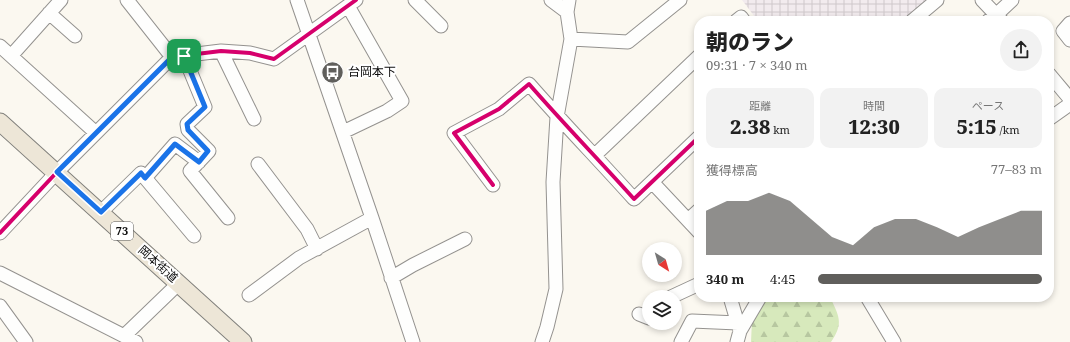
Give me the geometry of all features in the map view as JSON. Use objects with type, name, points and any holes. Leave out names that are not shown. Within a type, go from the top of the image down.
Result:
[{"type":"main road","name":"岡本街道","points":[[0,122],[243,342]]},
{"type":"street","points":[[11,56],[61,0]]},
{"type":"street","points":[[127,0],[178,56],[205,107],[187,124],[188,130],[208,151],[190,171],[228,218]]},
{"type":"street","points":[[297,0],[372,218],[412,342]]},
{"type":"street","points":[[415,0],[441,26]]},
{"type":"street","points":[[542,342],[548,327],[556,289],[553,182],[557,117],[571,39],[568,6],[551,0]]},
{"type":"street","points":[[571,39],[628,42],[680,0]]},
{"type":"street","points":[[918,16],[936,0]]},
{"type":"street","points":[[982,0],[993,16]]},
{"type":"street","points":[[998,16],[1012,0]]},
{"type":"street","points":[[0,234],[57,172],[96,133],[178,56],[221,51],[250,53],[274,59],[352,3],[402,101],[387,111],[343,132]]},
{"type":"street","points":[[49,13],[75,36]]},
{"type":"street","points":[[1070,23],[1063,31],[1070,40]]},
{"type":"street","points":[[0,46],[96,133]]},
{"type":"street","points":[[221,51],[254,119]]},
{"type":"street","points":[[595,155],[694,61]]},
{"type":"street","points":[[1054,80],[1070,99]]},
{"type":"street","points":[[493,185],[454,133],[499,109],[529,84],[557,117],[595,155],[634,198],[694,141]]},
{"type":"street","points":[[1054,115],[1070,104]]},
{"type":"street","points":[[145,178],[175,144],[199,162]]},
{"type":"street","points":[[258,164],[307,229],[317,249]]},
{"type":"street","points":[[101,212],[141,173],[194,236]]},
{"type":"street","points":[[652,182],[694,227]]},
{"type":"street","points":[[688,220],[694,215]]},
{"type":"street","points":[[249,295],[299,258],[372,218]]},
{"type":"street","points":[[391,278],[413,265],[465,239]]},
{"type":"street","points":[[0,273],[136,342]]},
{"type":"street","points":[[124,336],[179,283]]},
{"type":"street","points":[[682,292],[694,286]]},
{"type":"street","points":[[731,302],[738,332]]},
{"type":"street","points":[[738,332],[757,302]]},
{"type":"street","points":[[870,302],[894,342]]},
{"type":"street","points":[[0,306],[26,342]]},
{"type":"street","points":[[680,342],[692,321],[738,332]]},
{"type":"shaded area","points":[[742,0],[931,0],[912,16],[754,16]]},
{"type":"green space","points":[[763,302],[832,302],[838,315],[839,324],[838,330],[831,342],[751,342],[752,320]]},
{"type":"cycle path","points":[[0,233],[57,172],[172,57],[221,51],[250,53],[274,59],[356,0]]},
{"type":"cycle path","points":[[493,185],[454,133],[499,109],[529,84],[634,199],[694,142]]},
{"type":"place","name":"台岡本下","points":[[332,72]]},
{"type":"route","points":[[184,56],[205,107],[187,124],[188,130],[208,151],[199,162],[175,144],[145,178],[141,173],[101,212],[57,172],[172,57],[184,56]]}]
